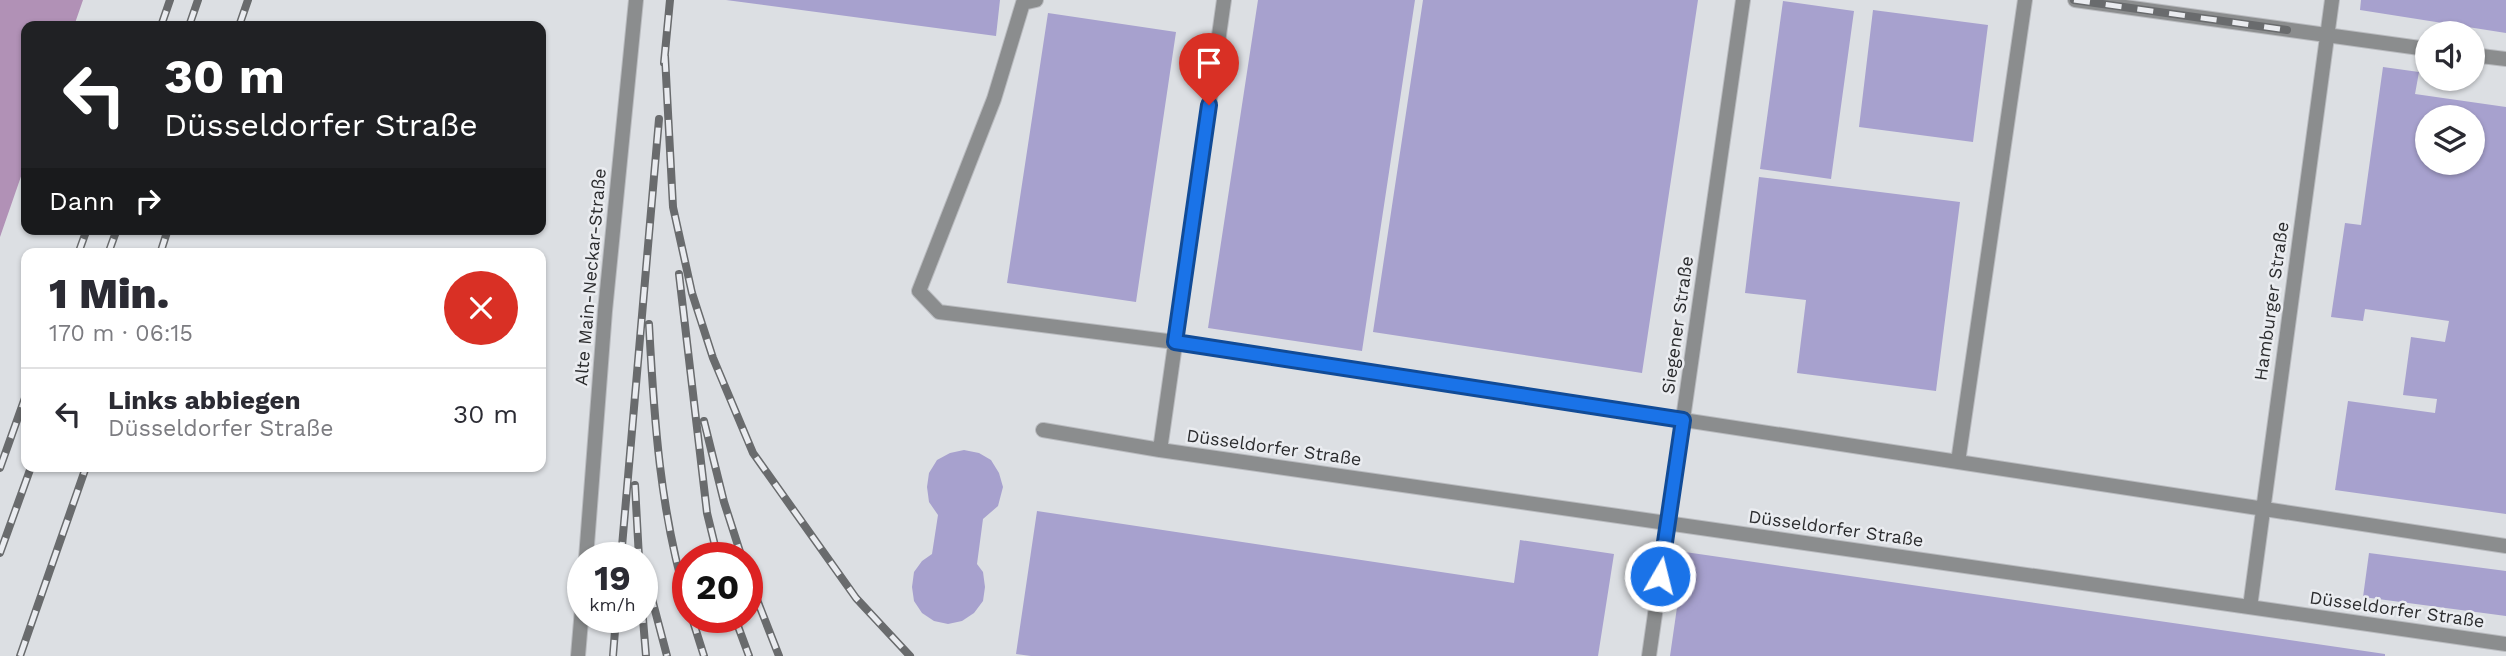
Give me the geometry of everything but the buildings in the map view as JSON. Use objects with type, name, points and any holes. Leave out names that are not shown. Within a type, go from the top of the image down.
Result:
[{"type":"lane","name":"Alte Main-Neckar-Straße","points":[[587,542],[605,311],[636,0]]},
{"type":"lane","points":[[1036,0],[1023,3],[994,99],[919,291],[939,312],[1175,342],[2506,546]]},
{"type":"lane","points":[[1160,450],[1224,0]]},
{"type":"lane","name":"Siegener Straße","points":[[1648,656],[1743,0]]},
{"type":"lane","points":[[1958,462],[2025,0]]},
{"type":"lane","points":[[2075,0],[2415,47]]},
{"type":"lane","name":"Hamburger Straße","points":[[2250,607],[2332,0]]},
{"type":"lane","points":[[2485,57],[2506,60]]},
{"type":"lane","name":"Düsseldorfer Straße","points":[[1043,430],[1160,450],[2506,644]]},
{"type":"lane","points":[[578,656],[580,633]]},
{"type":"shaded area","points":[[0,0],[83,0],[76,21],[21,21],[21,176],[0,237]]},
{"type":"railway","points":[[163,21],[170,0]]},
{"type":"railway","points":[[191,21],[198,0]]},
{"type":"railway","points":[[241,21],[248,0]]},
{"type":"railway","points":[[664,63],[670,0]]},
{"type":"railway","points":[[2074,0],[2287,30]]},
{"type":"railway","points":[[665,56],[673,207],[692,293],[713,358],[753,453],[856,598],[910,656]]},
{"type":"railway","points":[[622,542],[659,119]]},
{"type":"railway","points":[[80,248],[85,235]]},
{"type":"railway","points":[[110,248],[115,235]]},
{"type":"railway","points":[[162,248],[166,235]]},
{"type":"railway","points":[[679,274],[707,513],[714,542]]},
{"type":"railway","points":[[649,324],[656,430],[672,542]]},
{"type":"railway","points":[[0,468],[21,409]]},
{"type":"railway","points":[[704,421],[737,542]]},
{"type":"railway","points":[[0,553],[29,472]]},
{"type":"railway","points":[[20,656],[84,472]]},
{"type":"railway","points":[[635,485],[638,542]]},
{"type":"railway","points":[[763,615],[779,656]]},
{"type":"railway","points":[[658,622],[667,656]]},
{"type":"railway","points":[[613,656],[615,633]]},
{"type":"railway","points":[[644,633],[646,656]]},
{"type":"railway","points":[[697,633],[704,656]]},
{"type":"railway","points":[[741,633],[749,656]]},
{"type":"route","points":[[1209,105],[1175,342],[1683,420],[1660,576]]}]
